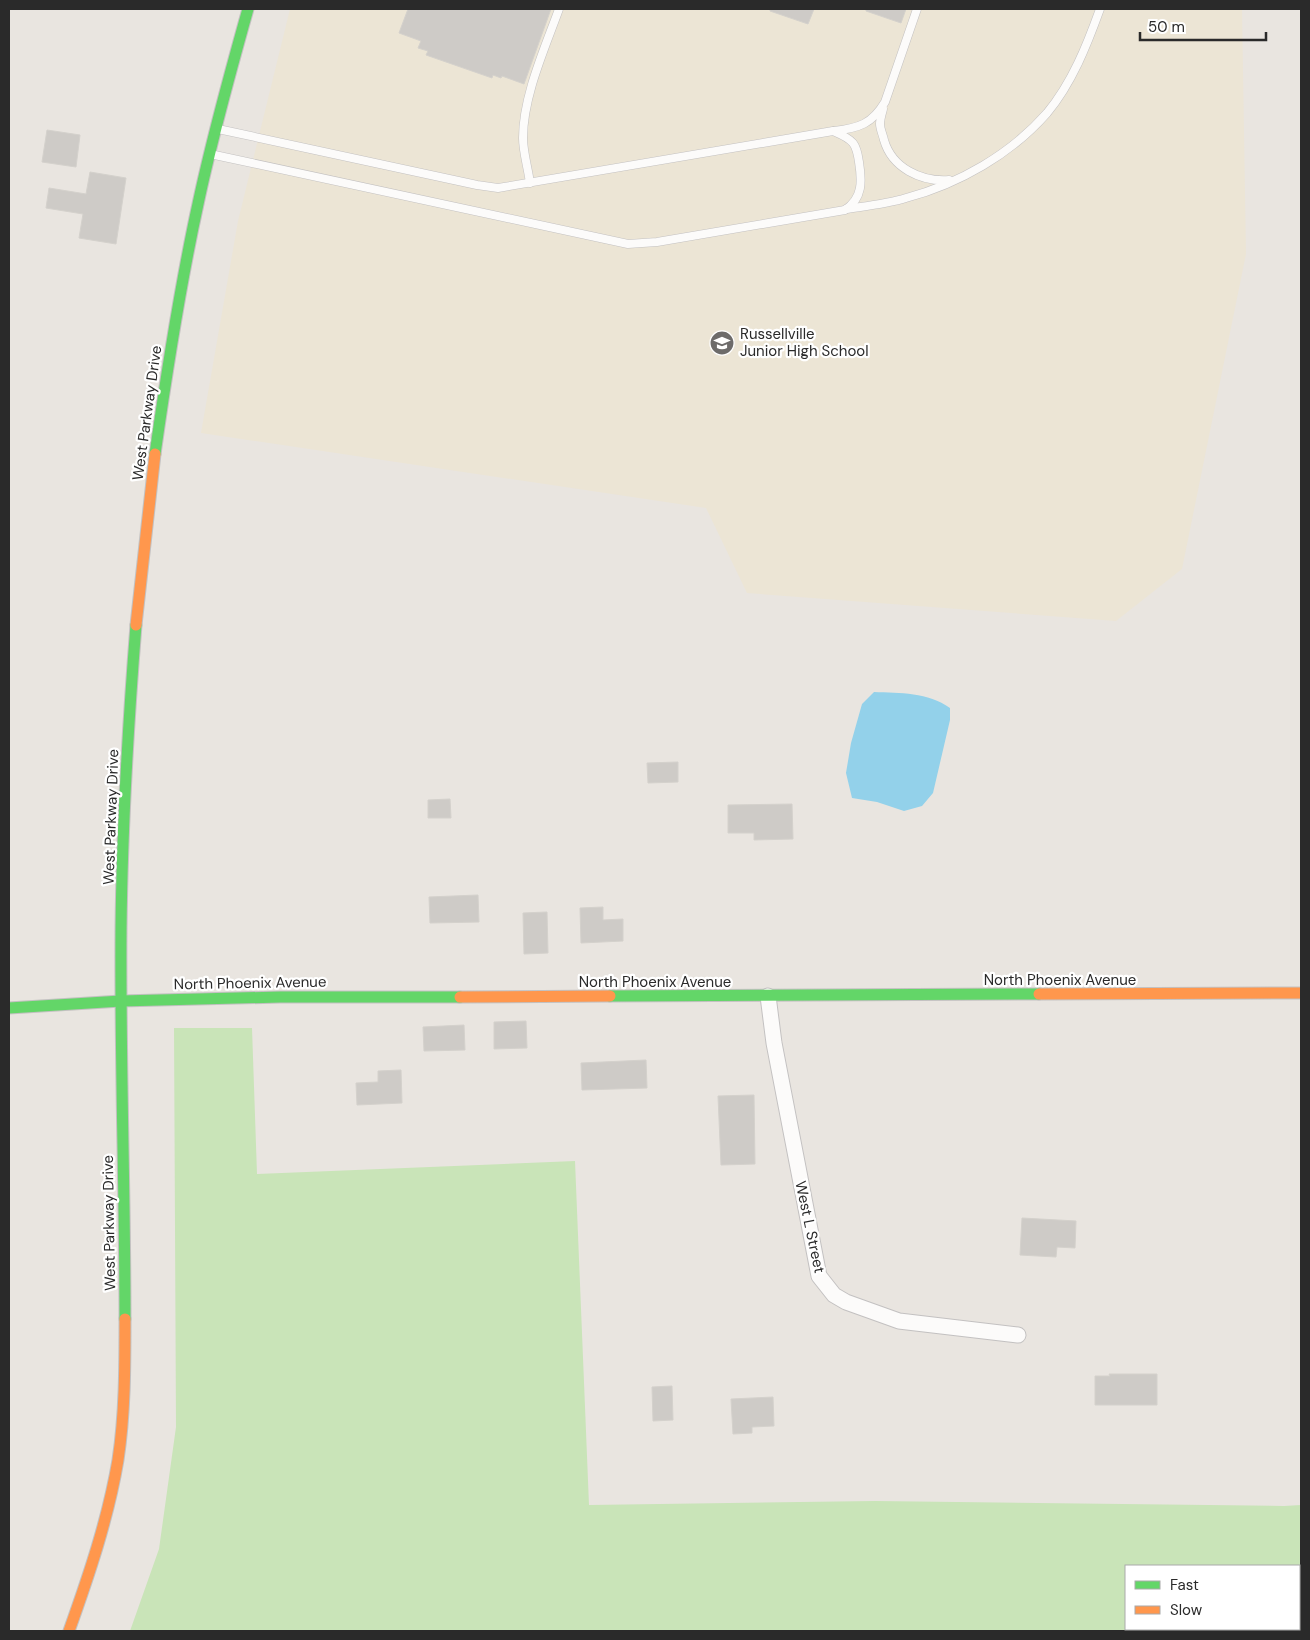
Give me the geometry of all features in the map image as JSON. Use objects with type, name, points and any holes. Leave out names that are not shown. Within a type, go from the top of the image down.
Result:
[{"type":"main road","name":"West Parkway Drive","points":[[70,1631],[106,1524],[118,1458],[123,1396],[125,1272],[121,1000],[123,838],[134,650],[150,493],[170,351],[192,232],[216,128],[248,9]]},
{"type":"main road","name":"North Phoenix Avenue","points":[[9,1008],[121,1000],[300,997],[1301,993]]},
{"type":"street","name":"West L Street","points":[[768,996],[774,1042],[819,1276],[834,1295],[899,1321],[1018,1335]]},
{"type":"lane","points":[[530,183],[523,139],[524,119],[528,98],[559,9]]},
{"type":"lane","points":[[917,9],[885,102],[880,125],[887,149],[900,166],[921,177],[937,181],[955,180]]},
{"type":"lane","points":[[210,154],[628,244],[657,242],[905,199],[931,191],[973,171],[1014,146],[1047,112],[1073,74],[1100,9]]},
{"type":"lane","points":[[216,128],[487,188],[530,183],[855,128],[868,122],[885,102]]},
{"type":"lane","points":[[833,131],[853,144],[860,166],[861,188],[852,205],[844,210]]},
{"type":"shaded area","name":"Russellville Junior High School","points":[[290,9],[1242,9],[1246,254],[1182,569],[1116,621],[747,593],[706,508],[201,433],[238,221]]},
{"type":"green space","points":[[174,1028],[252,1028],[257,1174],[575,1161],[589,1505],[875,1501],[1301,1505],[1301,1631],[130,1631],[159,1549],[176,1427]]},
{"type":"water","points":[[874,692],[923,696],[950,708],[950,720],[933,793],[922,806],[904,811],[877,802],[852,798],[846,773],[851,743],[862,704]]},
{"type":"building","points":[[408,9],[551,9],[524,84],[502,76],[501,78],[493,75],[492,78],[426,55],[428,51],[418,48],[421,41],[399,33]]},
{"type":"building","points":[[770,9],[814,9],[808,24],[770,11]]},
{"type":"building","points":[[866,9],[906,9],[901,23],[866,11]]},
{"type":"building","points":[[47,130],[80,135],[76,167],[42,162]]},
{"type":"building","points":[[90,172],[126,178],[116,244],[79,238],[83,214],[46,208],[49,188],[86,194]]},
{"type":"building","points":[[678,762],[678,782],[648,783],[647,763]]},
{"type":"building","points":[[450,799],[451,818],[428,818],[428,800]]},
{"type":"building","points":[[792,804],[793,839],[754,840],[754,833],[728,833],[728,805]]},
{"type":"building","points":[[478,895],[479,922],[430,923],[429,897]]},
{"type":"building","points":[[603,907],[603,920],[623,919],[623,941],[581,943],[580,908]]},
{"type":"building","points":[[547,912],[548,953],[524,954],[523,913]]},
{"type":"building","points":[[526,1021],[527,1048],[494,1049],[494,1022]]},
{"type":"building","points":[[464,1025],[465,1050],[424,1051],[423,1027]]},
{"type":"building","points":[[646,1060],[647,1088],[582,1090],[581,1063]]},
{"type":"building","points":[[401,1070],[402,1103],[357,1105],[356,1083],[378,1082],[378,1071]]},
{"type":"building","points":[[754,1095],[755,1164],[721,1165],[718,1096]]},
{"type":"building","points":[[1022,1218],[1076,1221],[1075,1248],[1057,1247],[1056,1257],[1020,1255]]},
{"type":"building","points":[[1109,1374],[1157,1374],[1157,1405],[1095,1405],[1095,1376],[1110,1376]]},
{"type":"building","points":[[672,1386],[673,1420],[653,1421],[652,1387]]},
{"type":"building","points":[[773,1397],[774,1426],[752,1427],[752,1433],[733,1434],[731,1399]]},
{"type":"traffic: fast","points":[[155,454],[174,328],[191,235],[215,130],[248,9]]},
{"type":"traffic: fast","points":[[125,1319],[121,930],[126,777],[136,625]]},
{"type":"traffic: fast","points":[[610,996],[1039,994]]},
{"type":"traffic: fast","points":[[9,1008],[121,1001],[280,997],[460,997]]},
{"type":"traffic: slow","points":[[136,625],[155,454]]},
{"type":"traffic: slow","points":[[1039,994],[1301,993]]},
{"type":"traffic: slow","points":[[460,997],[610,996]]},
{"type":"traffic: slow","points":[[69,1631],[91,1568],[118,1460],[125,1372],[125,1319]]},
{"type":"place","name":"Russellville Junior High School","points":[[722,343]]}]
